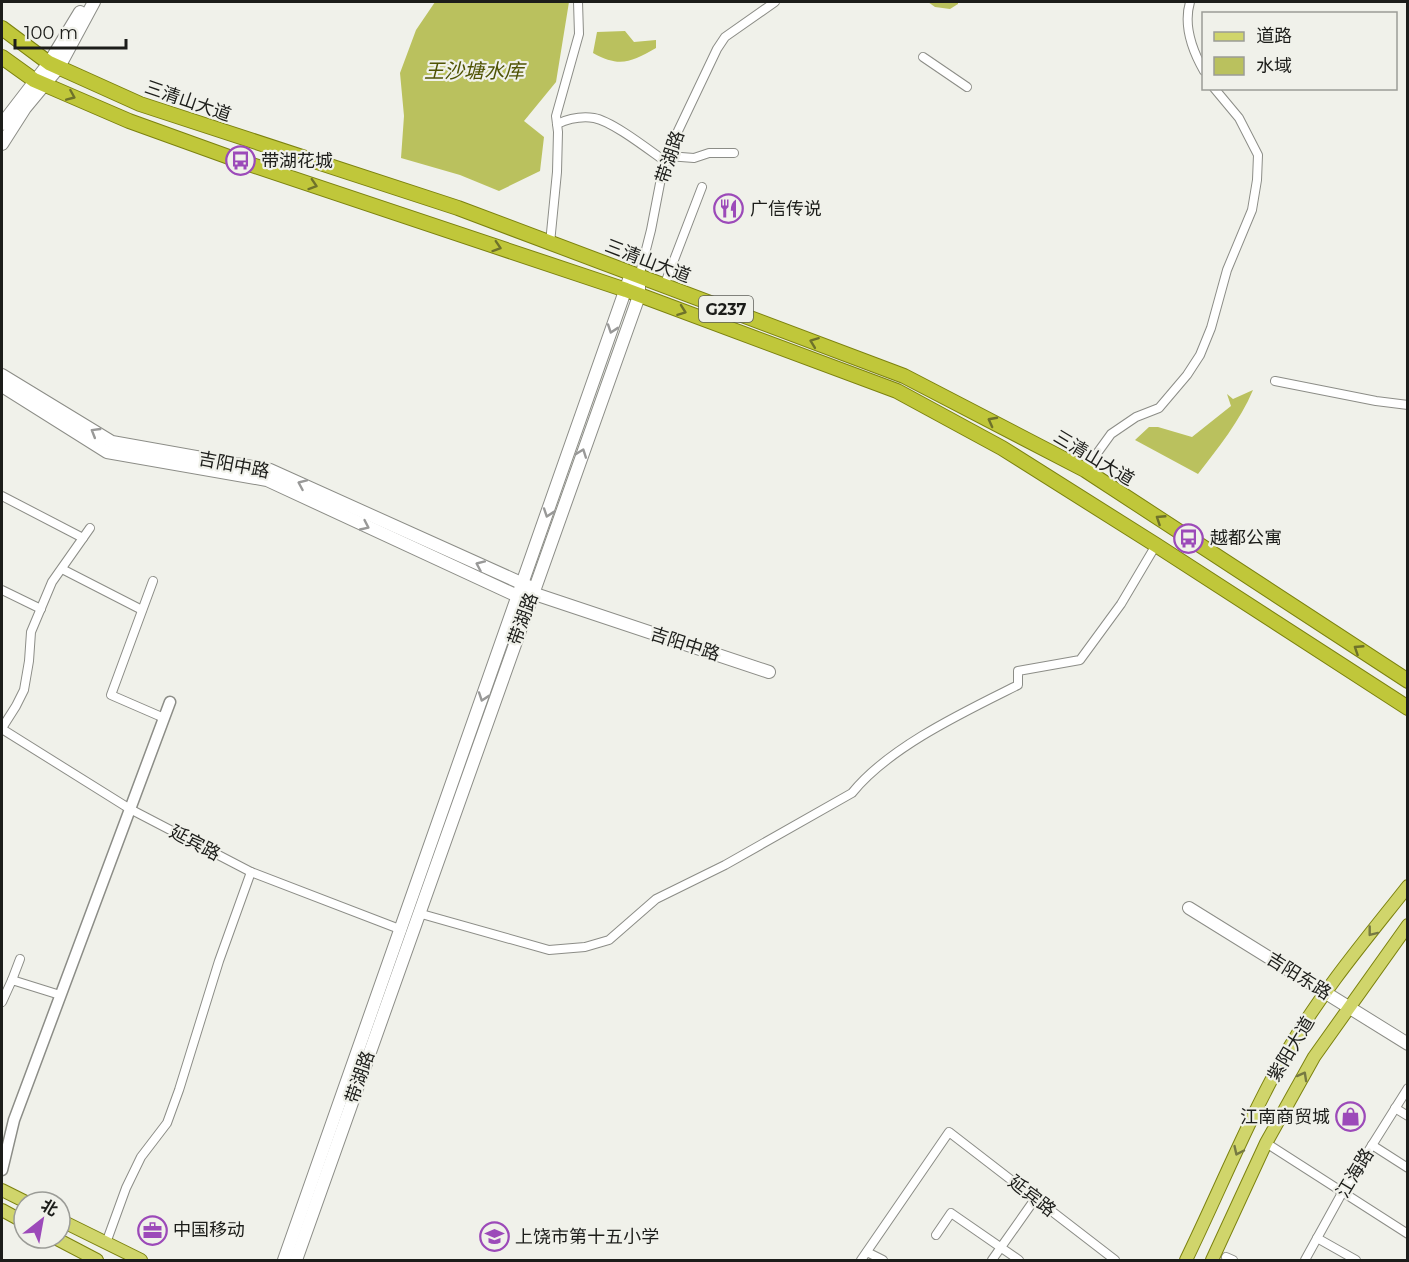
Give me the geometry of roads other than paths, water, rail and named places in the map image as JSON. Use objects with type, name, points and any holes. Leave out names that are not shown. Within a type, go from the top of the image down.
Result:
[{"type":"highway","name":"三清山大道","points":[[2,28],[54,65],[140,104],[458,208],[904,376],[1085,470],[1407,681]]},
{"type":"highway","name":"三清山大道","points":[[2,57],[40,82],[129,121],[240,161],[626,290],[897,391],[1002,448],[1407,708]]},
{"type":"main road","points":[[54,65],[86,2]]},
{"type":"main road","points":[[2,124],[14,107],[54,65],[94,2]]},
{"type":"main road","points":[[2,144],[40,82]]},
{"type":"main road","name":"带湖路","points":[[296,1260],[527,593],[626,290],[635,275]]},
{"type":"main road","name":"带湖路","points":[[284,1260],[402,930],[639,296],[635,275]]},
{"type":"main road","name":"吉阳中路","points":[[2,375],[112,442],[270,470],[527,593]]},
{"type":"main road","name":"吉阳中路","points":[[2,386],[107,452],[267,480],[527,593],[770,672]]},
{"type":"main road","name":"紫阳大道","points":[[1186,1260],[1290,1046],[1326,993],[1407,886]]},
{"type":"main road","name":"吉阳东路","points":[[1189,908],[1407,1044]]},
{"type":"main road","name":"紫阳大道","points":[[1212,1260],[1266,1143],[1314,1057],[1407,925]]},
{"type":"main road","points":[[72,1226],[141,1260]]},
{"type":"main road","points":[[72,1247],[98,1260]]},
{"type":"street","points":[[550,243],[557,172],[556,116],[579,34],[578,2]]},
{"type":"street","name":"带湖路","points":[[635,275],[667,159],[717,50],[725,37],[776,2]]},
{"type":"street","points":[[1190,2],[1188,29],[1193,53],[1202,70]]},
{"type":"street","points":[[923,57],[967,87]]},
{"type":"street","points":[[1085,470],[1111,434],[1136,417],[1158,408],[1187,375],[1200,355],[1220,302],[1227,270],[1252,210],[1258,155],[1239,118],[1216,90]]},
{"type":"street","points":[[557,124],[570,119],[595,118],[625,133],[667,159],[694,158],[709,153],[734,153]]},
{"type":"street","points":[[664,286],[702,187]]},
{"type":"street","points":[[1275,381],[1407,405]]},
{"type":"street","points":[[2,496],[83,538]]},
{"type":"street","points":[[2,729],[24,690],[31,632],[52,582],[90,528]]},
{"type":"street","points":[[418,913],[549,950],[585,948],[609,940],[656,899],[725,865],[852,793],[865,777],[925,734],[1018,685],[1018,671],[1080,660],[1121,604],[1156,545]]},
{"type":"street","points":[[62,569],[142,610]]},
{"type":"street","points":[[153,581],[111,695],[164,718]]},
{"type":"street","points":[[2,590],[41,609]]},
{"type":"street","points":[[2,1170],[14,1120],[170,702]]},
{"type":"street","name":"延宾路","points":[[2,729],[130,808],[251,872],[402,930]]},
{"type":"street","points":[[106,1244],[131,1178],[141,1157],[166,1123],[179,1090],[219,961],[251,872]]},
{"type":"street","points":[[2,1002],[20,959]]},
{"type":"street","points":[[12,980],[60,995]]},
{"type":"street","name":"江海路","points":[[1305,1260],[1342,1193],[1407,1088]]},
{"type":"street","points":[[1395,1108],[1407,1116]]},
{"type":"street","name":"延宾路","points":[[867,1252],[949,1132],[1115,1260]]},
{"type":"street","points":[[1266,1143],[1407,1234]]},
{"type":"street","points":[[1372,1145],[1407,1168]]},
{"type":"street","points":[[992,1260],[1035,1199]]},
{"type":"street","points":[[936,1235],[951,1213],[1019,1260]]},
{"type":"street","points":[[1317,1238],[1356,1260]]},
{"type":"street","points":[[861,1260],[867,1252],[883,1260]]},
{"type":"water","name":"王沙塘水库","points":[[435,2],[569,2],[556,82],[524,121],[544,137],[540,171],[499,191],[460,175],[401,158],[404,116],[400,73],[416,30]]},
{"type":"water","points":[[928,2],[958,2],[958,4],[950,9],[935,7]]},
{"type":"water","points":[[625,31],[634,42],[656,40],[656,48],[632,60],[618,62],[593,53],[597,32]]},
{"type":"water","points":[[1253,390],[1235,423],[1198,474],[1135,440],[1149,427],[1158,427],[1192,437],[1231,406],[1227,394],[1233,399]]},
{"type":"place","name":"带湖花城","points":[[240,161]]},
{"type":"place","name":"广信传说","points":[[729,209]]},
{"type":"place","name":"越都公寓","points":[[1189,538]]},
{"type":"place","name":"江南商贸城","points":[[1351,1117]]},
{"type":"place","name":"中国移动","points":[[152,1230]]},
{"type":"place","name":"上饶市第十五小学","points":[[494,1237]]}]
